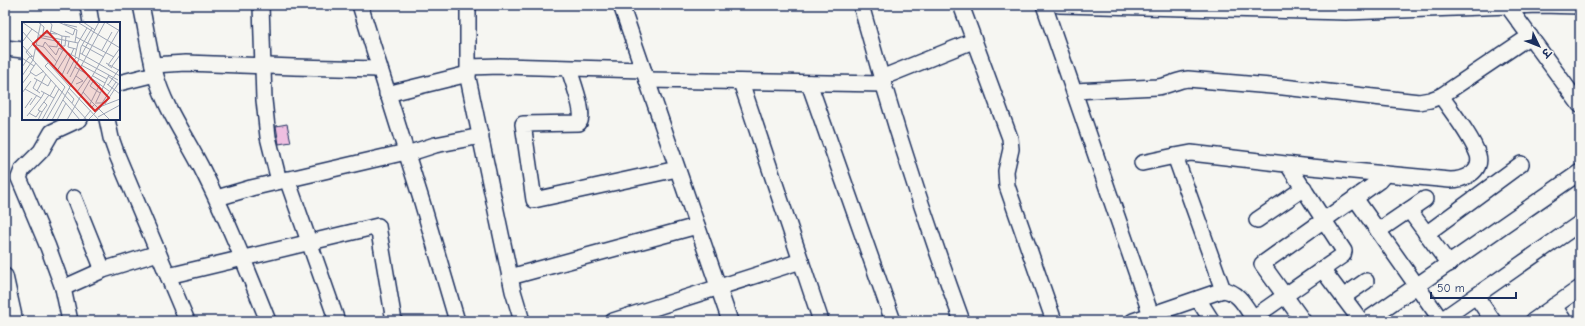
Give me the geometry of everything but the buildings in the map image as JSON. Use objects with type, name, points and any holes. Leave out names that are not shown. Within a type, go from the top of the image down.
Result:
[{"type":"street","points":[[88,5],[91,22]]},
{"type":"street","points":[[141,5],[154,69],[169,111],[217,198],[268,321]]},
{"type":"street","points":[[261,5],[262,66],[268,137],[283,180],[309,242],[337,321]]},
{"type":"street","points":[[360,5],[457,321]]},
{"type":"street","points":[[468,5],[468,78],[510,277],[522,321]]},
{"type":"street","points":[[621,5],[730,321]]},
{"type":"street","points":[[861,5],[882,81],[916,189],[962,321]]},
{"type":"street","points":[[961,5],[1010,138],[1011,149],[1006,171],[1007,186],[1054,321]]},
{"type":"street","points":[[1044,5],[1151,315]]},
{"type":"street","points":[[1059,5],[1346,12],[1540,5],[1580,6]]},
{"type":"street","points":[[1507,6],[1580,105]]},
{"type":"street","points":[[1074,91],[1167,86],[1182,79],[1188,79],[1283,87],[1419,102],[1442,96],[1530,36]]},
{"type":"street","points":[[387,94],[469,70],[500,66],[569,69],[741,82],[809,83],[882,81],[973,41]]},
{"type":"street","points":[[5,48],[22,50]]},
{"type":"street","points":[[120,83],[154,69],[186,63],[379,69]]},
{"type":"street","points":[[569,69],[582,112],[579,123],[523,124],[534,200],[677,169]]},
{"type":"street","points":[[741,82],[821,321]]},
{"type":"street","points":[[809,83],[893,321]]},
{"type":"street","points":[[1142,163],[1191,153],[1385,174],[1460,180],[1473,172],[1478,164],[1478,156],[1469,137],[1442,96]]},
{"type":"street","points":[[70,321],[63,288],[20,178],[22,170],[41,151],[52,132],[78,120]]},
{"type":"street","points":[[107,120],[117,155],[186,321]]},
{"type":"street","points":[[217,198],[283,180],[481,136]]},
{"type":"street","points":[[1175,156],[1223,290]]},
{"type":"street","points":[[1133,321],[1223,290],[1230,291],[1238,297],[1254,319],[1284,295],[1343,255],[1344,250],[1288,164]]},
{"type":"street","points":[[1426,234],[1521,164]]},
{"type":"street","points":[[1366,321],[1580,172]]},
{"type":"street","points":[[1303,321],[1262,264],[1379,181],[1385,174]]},
{"type":"street","points":[[1257,220],[1304,188]]},
{"type":"street","points":[[74,198],[103,270]]},
{"type":"street","points":[[1355,198],[1441,321],[1579,226]]},
{"type":"street","points":[[1378,231],[1425,199]]},
{"type":"street","points":[[1409,210],[1449,264]]},
{"type":"street","points":[[168,276],[378,226],[394,321]]},
{"type":"street","points":[[510,277],[697,226]]},
{"type":"street","points":[[63,288],[103,270],[158,253]]},
{"type":"street","points":[[613,321],[801,261]]},
{"type":"street","points":[[1322,269],[1361,321]]},
{"type":"street","points":[[5,276],[15,321]]},
{"type":"street","points":[[1343,297],[1366,281]]},
{"type":"street","points":[[1533,321],[1580,288]]},
{"type":"street","points":[[1476,296],[1493,321]]},
{"type":"street","points":[[1198,299],[1212,321]]},
{"type":"street","points":[[1554,306],[1564,321]]}]
